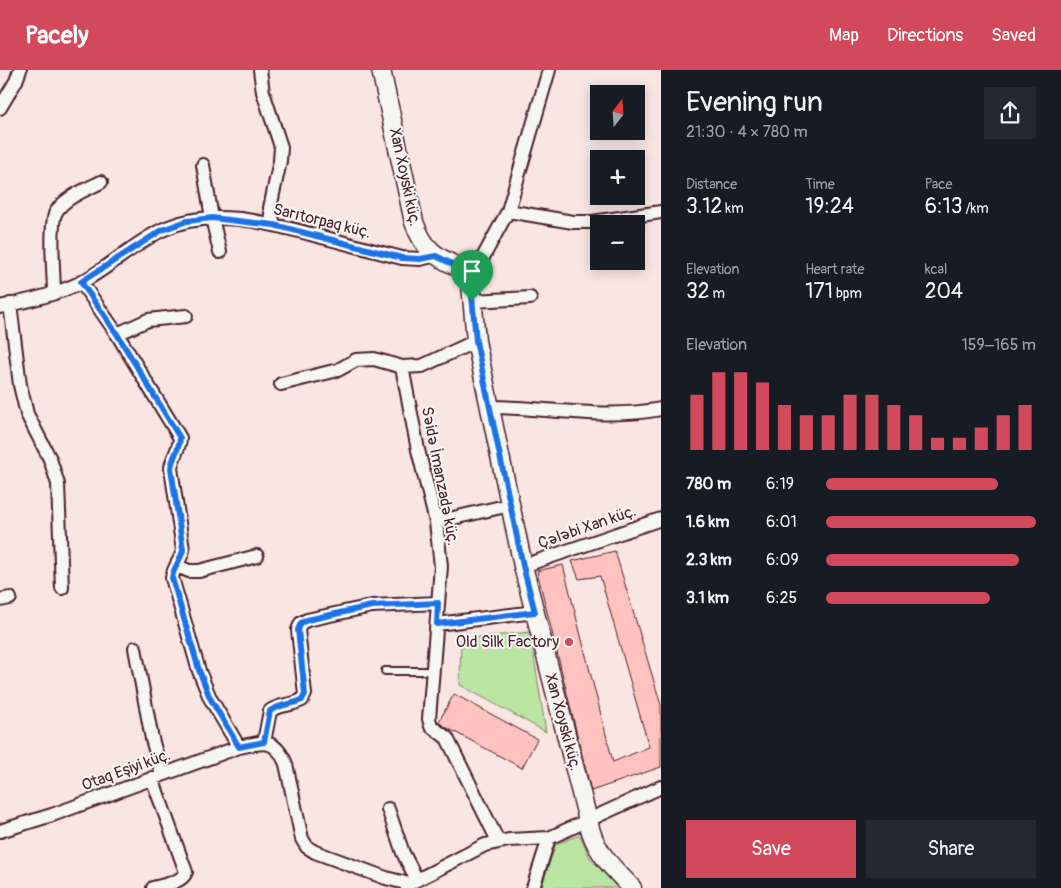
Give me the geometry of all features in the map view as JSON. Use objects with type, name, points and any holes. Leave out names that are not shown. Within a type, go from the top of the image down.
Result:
[{"type":"street","points":[[0,108],[16,81],[20,70]]},
{"type":"street","points":[[260,70],[263,92],[281,147],[280,161],[270,208],[274,225]]},
{"type":"street","name":"Xan Xoyski küç.","points":[[381,70],[414,222],[419,236],[425,246],[436,256],[470,273],[476,341],[523,566],[590,832],[595,845],[604,859],[632,888]]},
{"type":"street","points":[[470,273],[481,261],[508,211],[548,70]]},
{"type":"street","points":[[203,165],[220,252]]},
{"type":"street","points":[[54,292],[53,224],[56,212],[75,194],[101,182]]},
{"type":"street","points":[[508,211],[573,222],[592,222],[661,212]]},
{"type":"street","name":"Sarıtorpaq küç.","points":[[62,588],[58,484],[50,459],[27,414],[5,305],[54,292],[81,282],[162,230],[187,221],[212,218],[274,225],[402,258],[420,259],[436,256]]},
{"type":"street","points":[[81,282],[117,334],[180,438],[180,444],[172,458],[171,468],[183,550],[172,578],[199,670],[210,698],[239,747]]},
{"type":"street","points":[[472,301],[530,298]]},
{"type":"street","points":[[117,334],[148,320],[186,316]]},
{"type":"street","points":[[281,384],[338,370],[356,360],[374,359],[402,367],[422,366],[476,341]]},
{"type":"street","name":"Səidə İmanzadə küç.","points":[[402,367],[418,450],[436,522],[441,566],[431,726],[447,738],[498,841]]},
{"type":"street","points":[[489,407],[578,412],[625,412],[661,409]]},
{"type":"street","points":[[436,522],[510,505]]},
{"type":"street","name":"Çələbi Xan küç.","points":[[523,566],[661,519]]},
{"type":"street","points":[[177,566],[189,571],[198,571],[257,556]]},
{"type":"street","points":[[438,603],[372,606],[307,620],[301,623],[298,630],[305,694],[302,700],[296,704],[276,706],[270,711],[264,742],[275,746],[281,752],[286,764],[302,838],[307,847],[386,878],[411,884],[485,846],[498,841],[549,838],[661,787]]},
{"type":"street","points":[[437,624],[535,612]]},
{"type":"street","points":[[135,648],[157,776],[186,872],[185,876],[179,880],[153,888]]},
{"type":"street","name":"Otaq Eşiyi küç.","points":[[0,831],[52,815],[239,747],[264,742]]},
{"type":"street","points":[[388,810],[403,853],[411,884]]},
{"type":"street","points":[[533,888],[549,838]]},
{"type":"lane","points":[[385,671],[433,671]]},
{"type":"green space","points":[[530,632],[546,732],[460,685],[461,639]]},
{"type":"green space","points":[[580,835],[590,858],[619,888],[541,888],[556,844]]},
{"type":"building","name":"Old Silk Factory","points":[[615,551],[661,705],[661,767],[591,791],[537,571],[563,565],[613,762],[649,747],[600,576],[579,579],[572,561]]},
{"type":"building","points":[[454,694],[537,739],[522,768],[438,723]]},
{"type":"place","name":"Old Silk Factory","points":[[569,642]]},
{"type":"route","points":[[212,218],[235,219],[274,225],[402,258],[420,259],[436,256],[470,273],[472,301],[476,341],[523,566],[535,612],[437,624],[438,603],[372,606],[307,620],[301,623],[298,630],[305,694],[302,700],[296,704],[276,706],[270,711],[264,742],[239,747],[210,698],[199,670],[172,578],[183,550],[171,468],[172,458],[180,444],[180,438],[117,334],[81,282],[162,230],[187,221],[212,218]]}]
